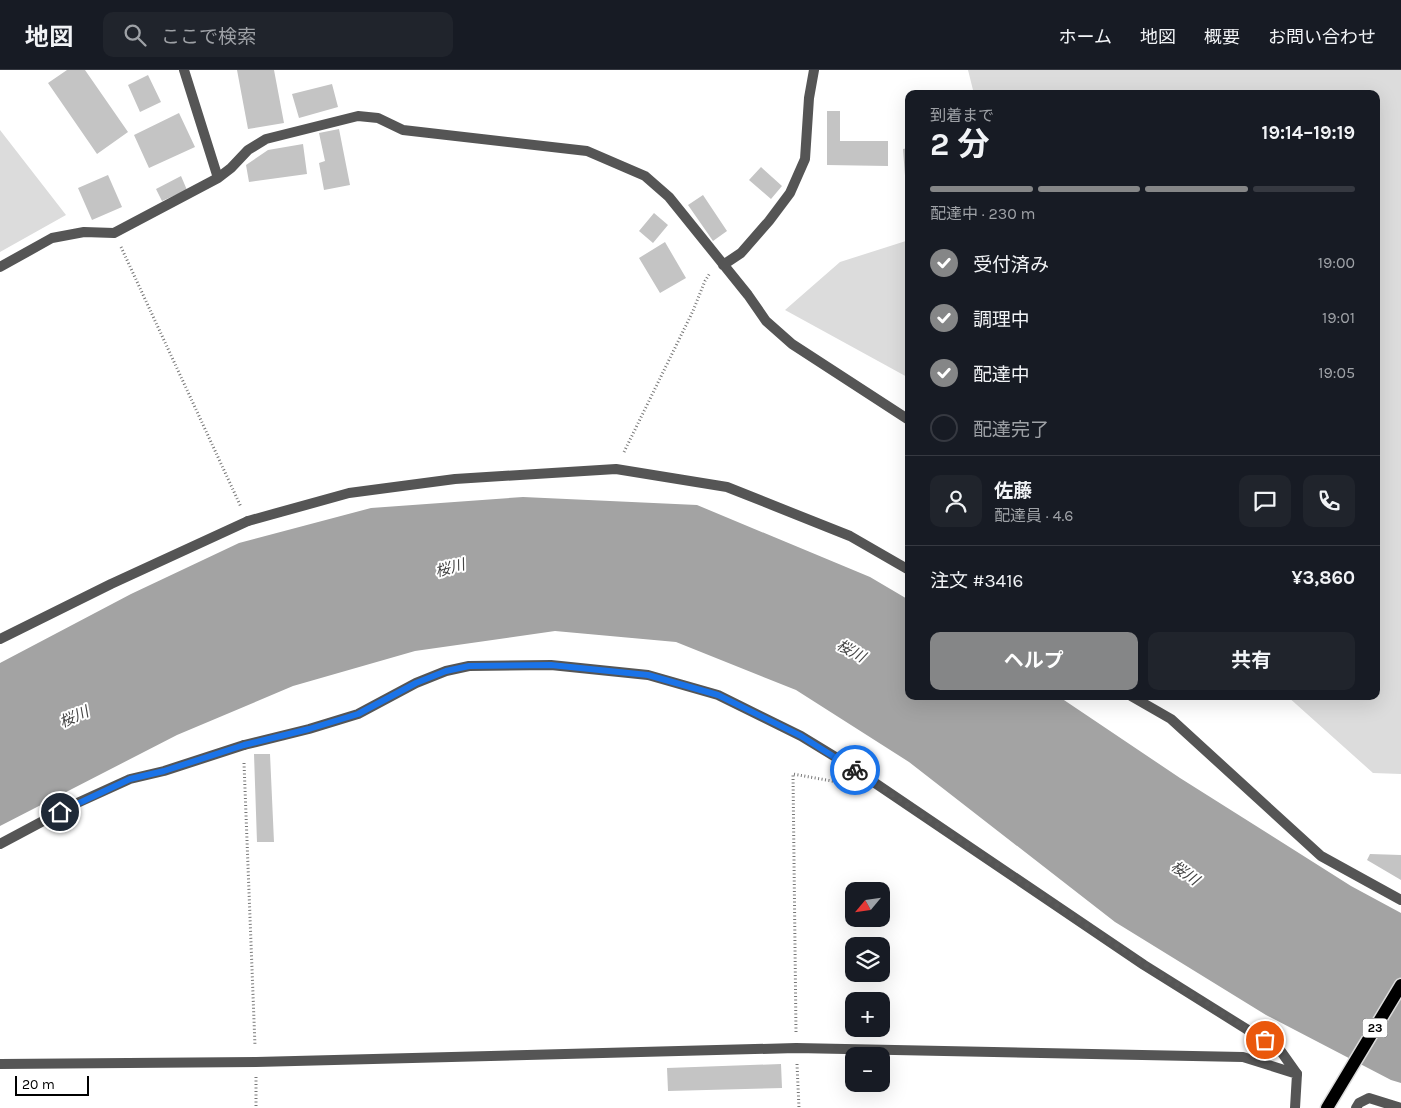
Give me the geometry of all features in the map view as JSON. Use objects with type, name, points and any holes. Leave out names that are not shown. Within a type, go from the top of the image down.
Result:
[{"type":"main road","name":"23","points":[[1327,1108],[1401,985]]},
{"type":"street","points":[[184,70],[218,178]]},
{"type":"street","points":[[723,265],[741,253],[790,193],[805,159],[809,98],[814,70]]},
{"type":"street","points":[[0,267],[52,238],[84,232],[114,233],[218,178],[231,168],[248,150],[266,138],[358,116],[378,118],[403,130],[587,151],[645,176],[651,181],[670,197],[748,295],[766,321],[792,344],[905,417]]},
{"type":"street","points":[[0,639],[112,584],[248,521],[358,491],[455,479],[616,468],[728,487],[850,536],[905,568]]},
{"type":"street","points":[[0,844],[75,804],[130,779],[164,771],[244,745],[309,729],[358,714],[416,683],[446,671],[469,666],[551,665],[648,675],[718,695],[801,736],[847,764],[1144,964],[1280,1050],[1297,1074],[1295,1108]]},
{"type":"street","points":[[1139,700],[1171,719],[1321,856],[1401,900]]},
{"type":"street","points":[[0,1064],[256,1062],[796,1048],[1243,1057],[1297,1074]]},
{"type":"street","points":[[1356,1108],[1359,1103],[1369,1098],[1401,1108]]},
{"type":"path","points":[[114,233],[248,521]]},
{"type":"path","points":[[616,468],[693,311],[705,281],[712,272],[723,265]]},
{"type":"path","points":[[244,745],[256,1062],[256,1108]]},
{"type":"path","points":[[793,774],[796,1048],[799,1108]]},
{"type":"shaded area","points":[[968,70],[1401,70],[1401,774],[1373,773],[1291,700],[1380,700],[1380,90],[973,90]]},
{"type":"shaded area","points":[[0,130],[66,215],[0,252]]},
{"type":"shaded area","points":[[905,241],[905,376],[785,310],[840,262]]},
{"type":"water","name":"桜川","points":[[523,497],[697,505],[870,577],[905,598],[905,700],[1064,700],[1180,778],[1351,886],[1401,913],[1401,1083],[1391,1080],[1266,1015],[1115,922],[909,762],[796,690],[676,642],[555,631],[415,651],[293,686],[177,735],[0,826],[0,663],[131,594],[239,543],[371,508]]},
{"type":"building","points":[[67,70],[85,70],[128,132],[97,154],[48,83]]},
{"type":"building","points":[[237,70],[274,70],[284,123],[248,129]]},
{"type":"building","points":[[148,75],[161,102],[140,112],[128,85]]},
{"type":"building","points":[[332,84],[338,107],[299,118],[292,94]]},
{"type":"building","points":[[827,111],[840,111],[840,141],[888,141],[888,166],[827,165]]},
{"type":"building","points":[[179,113],[195,147],[149,168],[134,135]]},
{"type":"building","points":[[339,129],[350,185],[324,190],[319,163],[325,161],[319,133]]},
{"type":"building","points":[[303,144],[307,174],[249,182],[246,165],[268,150]]},
{"type":"building","points":[[903,149],[905,149],[905,176]]},
{"type":"building","points":[[761,167],[782,186],[771,199],[749,180]]},
{"type":"building","points":[[108,175],[122,207],[92,220],[78,188]]},
{"type":"building","points":[[181,176],[187,190],[162,201],[156,189]]},
{"type":"building","points":[[703,195],[727,231],[713,241],[688,205]]},
{"type":"building","points":[[654,213],[668,225],[653,243],[639,231]]},
{"type":"building","points":[[665,242],[686,278],[660,293],[639,258]]},
{"type":"building","points":[[254,754],[270,754],[274,842],[257,842]]},
{"type":"building","points":[[1370,854],[1401,855],[1401,880],[1367,860]]},
{"type":"building","points":[[781,1064],[782,1088],[668,1091],[667,1068]]},
{"type":"way so far","points":[[855,770],[1144,964],[1265,1040]]},
{"type":"route","points":[[60,812],[130,779],[164,771],[244,745],[309,729],[358,714],[416,683],[446,671],[469,666],[551,665],[648,675],[718,695],[801,736],[855,770]]}]
